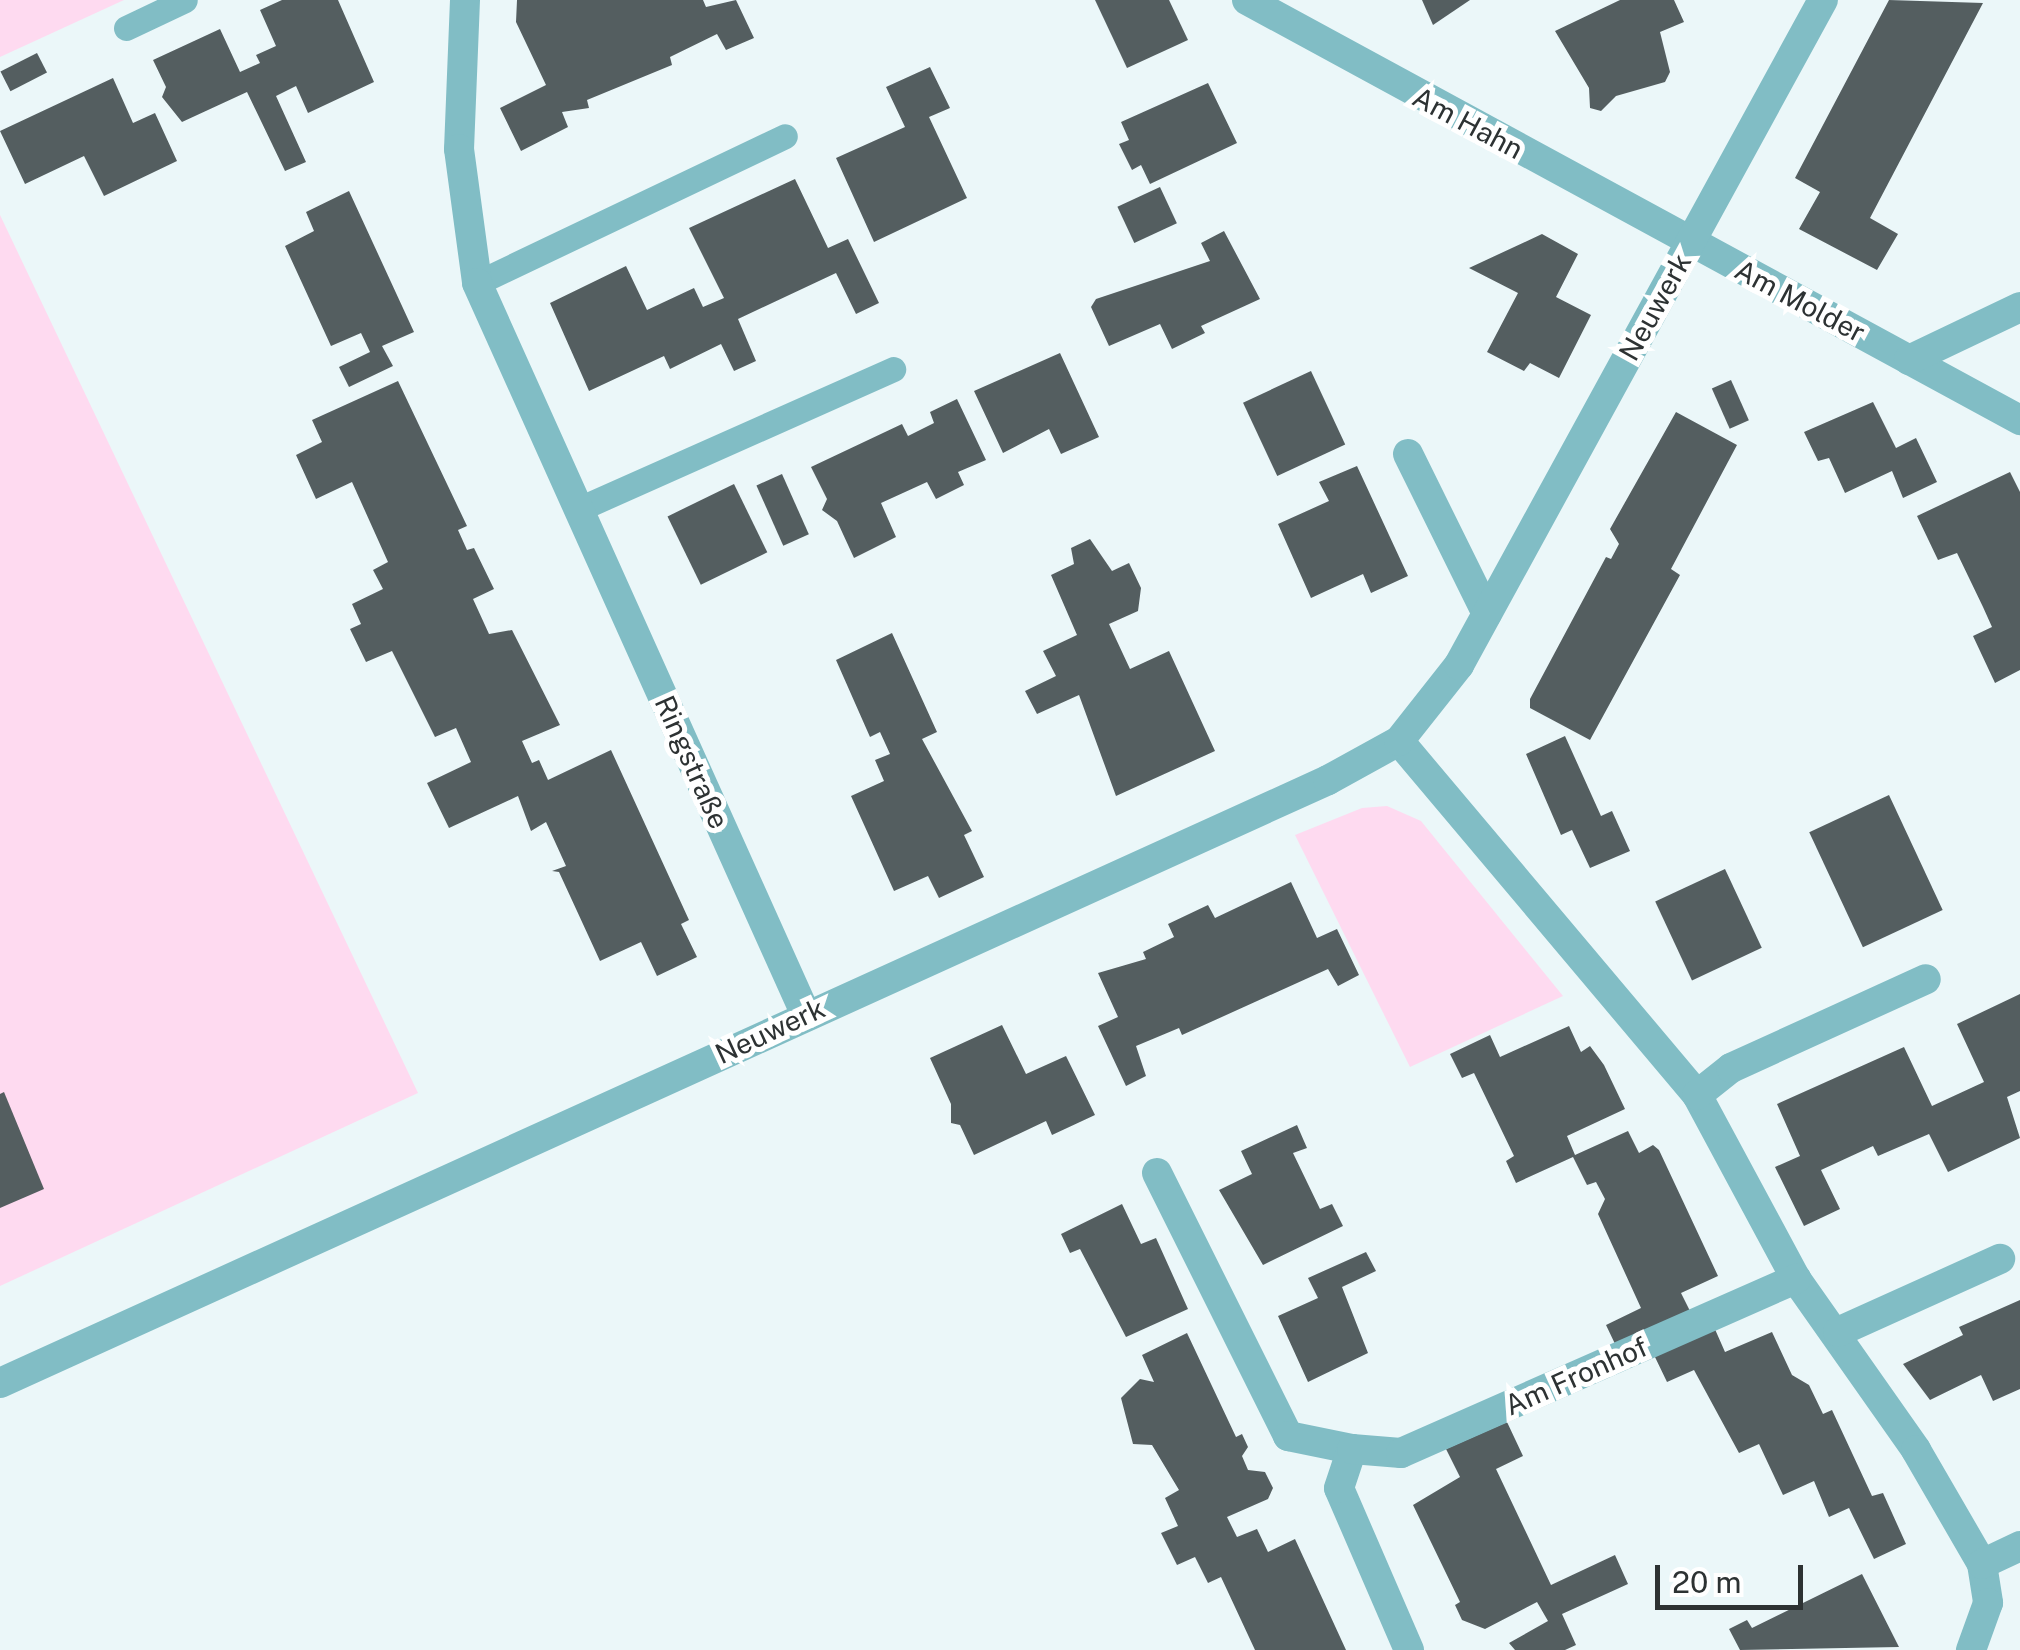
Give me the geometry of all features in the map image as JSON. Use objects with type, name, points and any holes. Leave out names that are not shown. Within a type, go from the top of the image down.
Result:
[{"type":"street","name":"Ringstraße","points":[[464,0],[460,150],[477,283],[806,1014]]},
{"type":"street","name":"Am Hahn","points":[[1247,0],[1691,242]]},
{"type":"street","name":"Neuwerk","points":[[0,1384],[806,1014],[1328,780],[1399,740],[1459,665],[1823,0]]},
{"type":"street","name":"Am Molder","points":[[1691,242],[2020,420]]},
{"type":"street","points":[[1908,360],[2020,306]]},
{"type":"street","points":[[1408,454],[1487,614]]},
{"type":"street","points":[[1399,740],[1697,1095],[1796,1280],[1838,1332],[1982,1564],[1988,1603],[1971,1650]]},
{"type":"street","points":[[1697,1095],[1731,1068],[1926,979]]},
{"type":"street","name":"Am Fronhof","points":[[1157,1173],[1288,1436],[1352,1449],[1401,1453],[1796,1280]]},
{"type":"street","points":[[1838,1332],[2000,1259]]},
{"type":"street","points":[[1352,1449],[1339,1488],[1409,1650]]},
{"type":"street","points":[[1982,1564],[2020,1546]]},
{"type":"lane","points":[[126,28],[186,0]]},
{"type":"lane","points":[[477,283],[785,136]]},
{"type":"lane","points":[[578,509],[892,368]]},
{"type":"shaded area","points":[[0,0],[124,0],[0,57]]},
{"type":"shaded area","points":[[0,215],[418,1093],[0,1286]]},
{"type":"shaded area","points":[[1387,806],[1421,821],[1563,996],[1410,1067],[1295,835],[1362,808]]},
{"type":"building","points":[[282,0],[338,0],[374,82],[308,113],[296,86],[276,96],[306,162],[285,171],[247,92],[182,122],[162,97],[166,87],[153,60],[220,29],[240,72],[260,63],[256,55],[276,46],[260,10]]},
{"type":"building","points":[[517,0],[703,0],[706,7],[736,0],[754,38],[726,50],[717,34],[670,57],[672,65],[587,100],[589,108],[562,112],[568,127],[521,151],[500,108],[546,85],[516,22]]},
{"type":"building","points":[[1095,0],[1169,0],[1188,40],[1127,68]]},
{"type":"building","points":[[1422,0],[1470,0],[1433,25]]},
{"type":"building","points":[[1620,0],[1674,0],[1684,22],[1660,32],[1670,72],[1665,82],[1616,96],[1601,111],[1590,108],[1589,88],[1555,31]]},
{"type":"building","points":[[1889,0],[1983,3],[1870,218],[1898,234],[1877,270],[1799,229],[1820,192],[1795,178]]},
{"type":"building","points":[[37,53],[47,73],[10,91],[0,72]]},
{"type":"building","points":[[930,67],[950,108],[929,117],[967,198],[874,242],[836,158],[905,127],[886,87]]},
{"type":"building","points":[[113,78],[133,123],[155,113],[177,161],[104,196],[84,156],[25,184],[0,131]]},
{"type":"building","points":[[1208,83],[1237,143],[1150,184],[1141,165],[1132,170],[1119,144],[1129,140],[1121,122]]},
{"type":"building","points":[[795,179],[828,248],[848,239],[879,303],[856,314],[836,273],[738,319],[756,361],[734,371],[721,344],[670,369],[664,356],[589,391],[550,303],[626,266],[647,310],[694,288],[703,307],[724,298],[689,228]]},
{"type":"building","points":[[1160,187],[1177,223],[1134,243],[1117,207]]},
{"type":"building","points":[[349,191],[414,332],[382,346],[393,366],[349,387],[339,367],[370,352],[361,333],[331,346],[285,246],[314,231],[306,212]]},
{"type":"building","points":[[1224,231],[1260,299],[1201,326],[1205,333],[1172,349],[1160,324],[1109,346],[1091,307],[1096,299],[1210,261],[1201,243]]},
{"type":"building","points":[[1542,234],[1578,254],[1556,297],[1591,315],[1559,378],[1530,363],[1524,371],[1487,352],[1518,293],[1469,268]]},
{"type":"building","points":[[1060,353],[1099,437],[1061,454],[1049,429],[1003,453],[974,391]]},
{"type":"building","points":[[1311,371],[1345,444],[1277,476],[1243,403]]},
{"type":"building","points":[[1731,380],[1749,420],[1730,429],[1712,389]]},
{"type":"building","points":[[398,381],[467,526],[458,530],[467,550],[474,548],[494,589],[473,599],[489,634],[512,630],[560,725],[522,741],[532,763],[539,760],[548,780],[611,750],[689,920],[681,924],[697,957],[657,976],[641,942],[600,961],[559,872],[552,871],[566,866],[546,822],[531,831],[518,796],[449,828],[427,783],[471,762],[456,728],[435,737],[392,651],[366,662],[350,629],[361,624],[352,604],[383,589],[373,570],[388,562],[352,482],[316,499],[296,455],[322,442],[312,420]]},
{"type":"building","points":[[957,399],[986,460],[958,472],[964,485],[936,499],[927,482],[881,503],[896,537],[854,558],[837,521],[822,510],[827,499],[811,467],[902,424],[908,436],[934,423],[930,412]]},
{"type":"building","points":[[1873,402],[1896,448],[1916,438],[1937,482],[1903,498],[1892,471],[1845,493],[1829,458],[1818,461],[1804,432]]},
{"type":"building","points":[[1676,412],[1737,445],[1671,569],[1680,575],[1590,740],[1530,708],[1530,699],[1606,557],[1611,559],[1619,544],[1610,529]]},
{"type":"building","points":[[1357,466],[1408,576],[1371,593],[1363,574],[1311,598],[1278,524],[1329,501],[1319,482]]},
{"type":"building","points":[[2010,472],[2020,492],[2020,670],[1995,683],[1973,636],[1992,627],[1983,607],[1957,553],[1938,560],[1917,516]]},
{"type":"building","points":[[782,474],[809,534],[783,546],[756,485]]},
{"type":"building","points":[[734,484],[767,552],[701,585],[667,516]]},
{"type":"building","points":[[1090,539],[1112,571],[1129,563],[1141,588],[1138,611],[1109,624],[1130,669],[1169,651],[1215,751],[1116,796],[1079,695],[1037,714],[1025,691],[1056,676],[1043,651],[1077,635],[1051,575],[1074,564],[1071,548]]},
{"type":"building","points":[[892,633],[937,732],[922,739],[972,831],[964,835],[984,877],[939,898],[928,876],[894,891],[851,796],[884,781],[875,760],[890,754],[880,732],[870,737],[836,660]]},
{"type":"building","points":[[1565,736],[1601,816],[1612,811],[1630,851],[1590,868],[1572,830],[1561,835],[1526,754]]},
{"type":"building","points":[[1889,795],[1943,910],[1863,947],[1809,832]]},
{"type":"building","points":[[1725,869],[1762,948],[1692,980],[1655,902]]},
{"type":"building","points":[[1291,882],[1317,938],[1337,929],[1359,975],[1338,986],[1328,969],[1182,1035],[1179,1028],[1136,1046],[1146,1076],[1126,1086],[1098,1026],[1118,1017],[1098,973],[1146,959],[1143,952],[1174,937],[1168,924],[1208,905],[1215,918]]},
{"type":"building","points":[[2020,994],[2020,1091],[2007,1097],[2020,1138],[1948,1172],[1929,1134],[1878,1156],[1873,1146],[1821,1170],[1840,1209],[1804,1226],[1775,1167],[1800,1156],[1777,1104],[1904,1047],[1932,1106],[1984,1082],[1957,1024]]},
{"type":"building","points":[[1002,1025],[1026,1074],[1066,1056],[1095,1115],[1052,1135],[1046,1121],[974,1155],[960,1125],[951,1123],[951,1104],[930,1058]]},
{"type":"building","points":[[1569,1026],[1581,1052],[1590,1046],[1604,1065],[1625,1109],[1567,1136],[1575,1155],[1628,1131],[1639,1153],[1653,1145],[1659,1150],[1718,1276],[1681,1293],[1691,1313],[1616,1346],[1606,1325],[1641,1308],[1598,1214],[1605,1199],[1596,1182],[1587,1185],[1573,1157],[1516,1183],[1506,1161],[1514,1156],[1474,1073],[1462,1078],[1450,1054],[1490,1035],[1500,1057]]},
{"type":"building","points":[[4,1092],[44,1189],[0,1208],[0,1094]]},
{"type":"building","points":[[1297,1125],[1307,1148],[1293,1153],[1320,1209],[1332,1204],[1343,1226],[1263,1265],[1219,1190],[1252,1174],[1241,1151]]},
{"type":"building","points":[[1122,1204],[1141,1244],[1156,1238],[1188,1309],[1126,1337],[1080,1249],[1070,1253],[1061,1234]]},
{"type":"building","points":[[1366,1252],[1376,1271],[1342,1287],[1368,1353],[1308,1382],[1278,1316],[1318,1298],[1308,1278]]},
{"type":"building","points":[[2020,1300],[2020,1389],[1993,1401],[1981,1375],[1930,1400],[1903,1364],[1963,1335],[1959,1327]]},
{"type":"building","points":[[1714,1327],[1725,1352],[1772,1332],[1792,1375],[1809,1385],[1823,1414],[1832,1410],[1872,1496],[1883,1493],[1906,1544],[1874,1559],[1849,1508],[1829,1517],[1814,1481],[1783,1495],[1759,1444],[1739,1453],[1694,1370],[1667,1382],[1654,1355]]},
{"type":"building","points":[[1187,1333],[1236,1437],[1242,1434],[1248,1447],[1242,1456],[1248,1470],[1265,1472],[1273,1488],[1268,1499],[1227,1517],[1237,1537],[1257,1529],[1268,1552],[1295,1539],[1346,1650],[1255,1650],[1221,1577],[1208,1583],[1195,1557],[1177,1565],[1161,1533],[1178,1526],[1165,1498],[1179,1490],[1152,1445],[1133,1444],[1121,1398],[1140,1379],[1154,1382],[1142,1355]]},
{"type":"building","points":[[1507,1422],[1523,1456],[1496,1469],[1551,1585],[1615,1555],[1628,1584],[1562,1614],[1576,1645],[1565,1650],[1515,1650],[1509,1643],[1548,1621],[1537,1602],[1485,1629],[1462,1620],[1455,1605],[1460,1602],[1413,1505],[1460,1477],[1446,1449]]},
{"type":"building","points":[[1862,1574],[1899,1647],[1740,1650],[1729,1629],[1747,1620],[1752,1628]]}]
